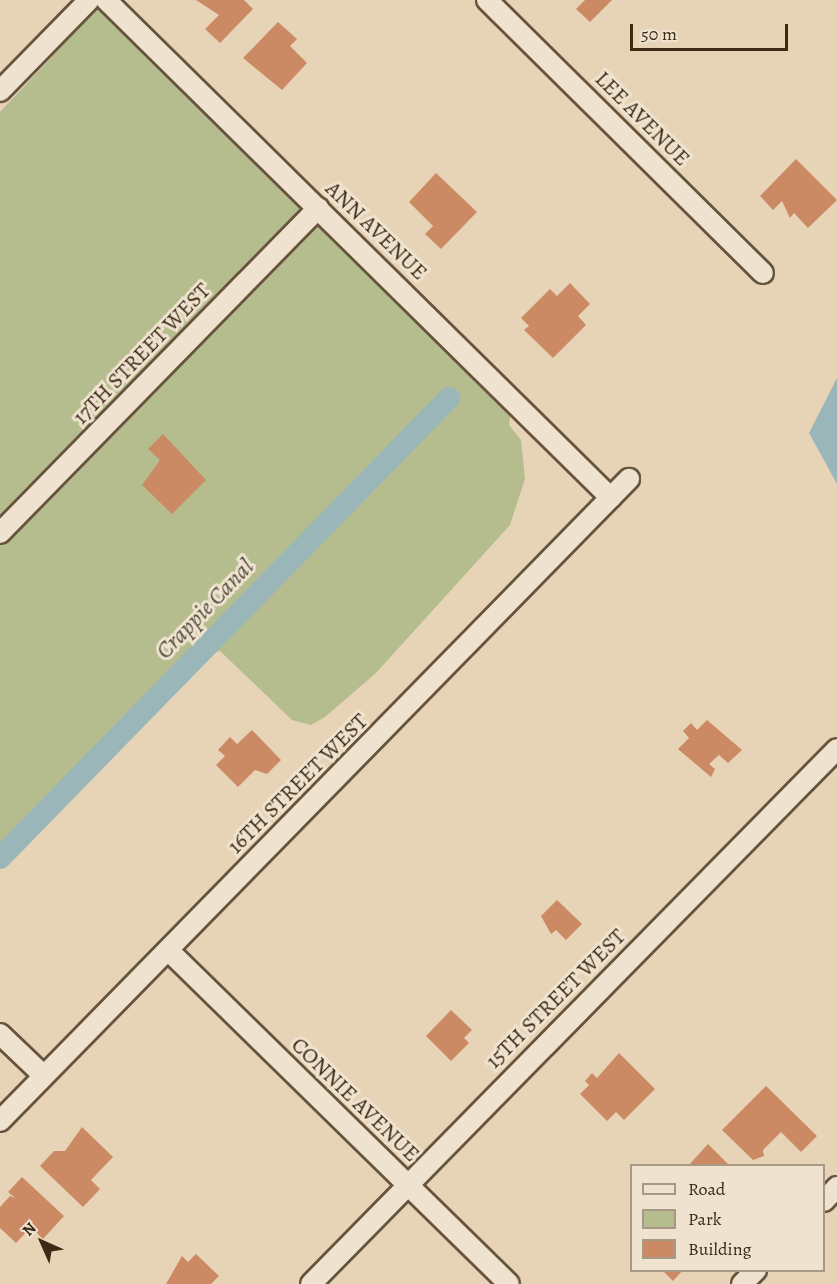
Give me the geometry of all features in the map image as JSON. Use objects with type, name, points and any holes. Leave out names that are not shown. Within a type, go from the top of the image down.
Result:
[{"type":"street","points":[[0,91],[89,0]]},
{"type":"street","name":"ANN AVENUE","points":[[106,0],[610,498]]},
{"type":"street","name":"LEE AVENUE","points":[[487,0],[763,273]]},
{"type":"street","name":"17TH STREET WEST","points":[[0,533],[318,208]]},
{"type":"street","name":"16TH STREET WEST","points":[[0,1121],[629,479]]},
{"type":"street","name":"15TH STREET WEST","points":[[311,1284],[837,749]]},
{"type":"street","name":"CONNIE AVENUE","points":[[168,950],[509,1284]]},
{"type":"street","points":[[0,1034],[43,1075]]},
{"type":"street","points":[[825,1200],[837,1187]]},
{"type":"street","points":[[742,1284],[754,1272]]},
{"type":"green space","points":[[104,1],[512,401],[509,425],[521,440],[525,479],[510,525],[376,673],[325,717],[311,725],[292,720],[220,651],[208,654],[0,850],[0,112]]},
{"type":"water","points":[[837,378],[837,484],[809,433]]},
{"type":"building","points":[[196,0],[244,0],[253,9],[220,43],[205,29],[219,15]]},
{"type":"building","points":[[585,0],[612,0],[590,22],[576,9]]},
{"type":"building","points":[[278,22],[297,39],[290,46],[307,63],[282,90],[243,58]]},
{"type":"building","points":[[796,159],[837,200],[808,228],[794,213],[790,218],[782,201],[773,210],[760,196]]},
{"type":"building","points":[[436,173],[477,212],[441,249],[425,234],[433,226],[409,202]]},
{"type":"building","points":[[570,283],[590,304],[578,316],[586,325],[553,358],[524,330],[529,326],[521,318],[550,289],[557,296]]},
{"type":"building","points":[[163,434],[206,480],[172,514],[142,485],[160,460],[148,449]]},
{"type":"building","points":[[707,720],[742,750],[728,763],[719,755],[709,764],[715,769],[711,777],[678,749],[689,738],[683,731],[691,723],[697,730]]},
{"type":"building","points":[[252,730],[281,760],[267,774],[255,770],[238,787],[216,765],[225,756],[218,750],[230,737],[237,744]]},
{"type":"building","points":[[557,900],[582,924],[566,940],[556,930],[551,934],[541,916]]},
{"type":"building","points":[[451,1010],[472,1030],[464,1038],[469,1043],[451,1061],[426,1036]]},
{"type":"building","points":[[619,1053],[655,1089],[624,1120],[616,1112],[607,1121],[580,1094],[589,1085],[585,1081],[592,1073],[597,1078]]},
{"type":"building","points":[[766,1086],[817,1136],[801,1152],[781,1132],[763,1150],[764,1156],[753,1160],[722,1130]]},
{"type":"building","points":[[82,1127],[113,1157],[91,1180],[100,1189],[83,1207],[40,1166],[54,1151],[65,1151]]},
{"type":"building","points":[[708,1144],[728,1164],[690,1164]]},
{"type":"building","points":[[22,1177],[64,1216],[43,1239],[31,1227],[16,1243],[0,1228],[0,1207],[10,1196],[15,1198],[8,1192]]},
{"type":"building","points":[[196,1254],[219,1276],[211,1284],[166,1284],[182,1256],[188,1262]]},
{"type":"building","points":[[664,1272],[681,1272],[673,1281]]},
{"type":"waterway","name":"Crappie Canal","points":[[0,858],[449,398]]}]
